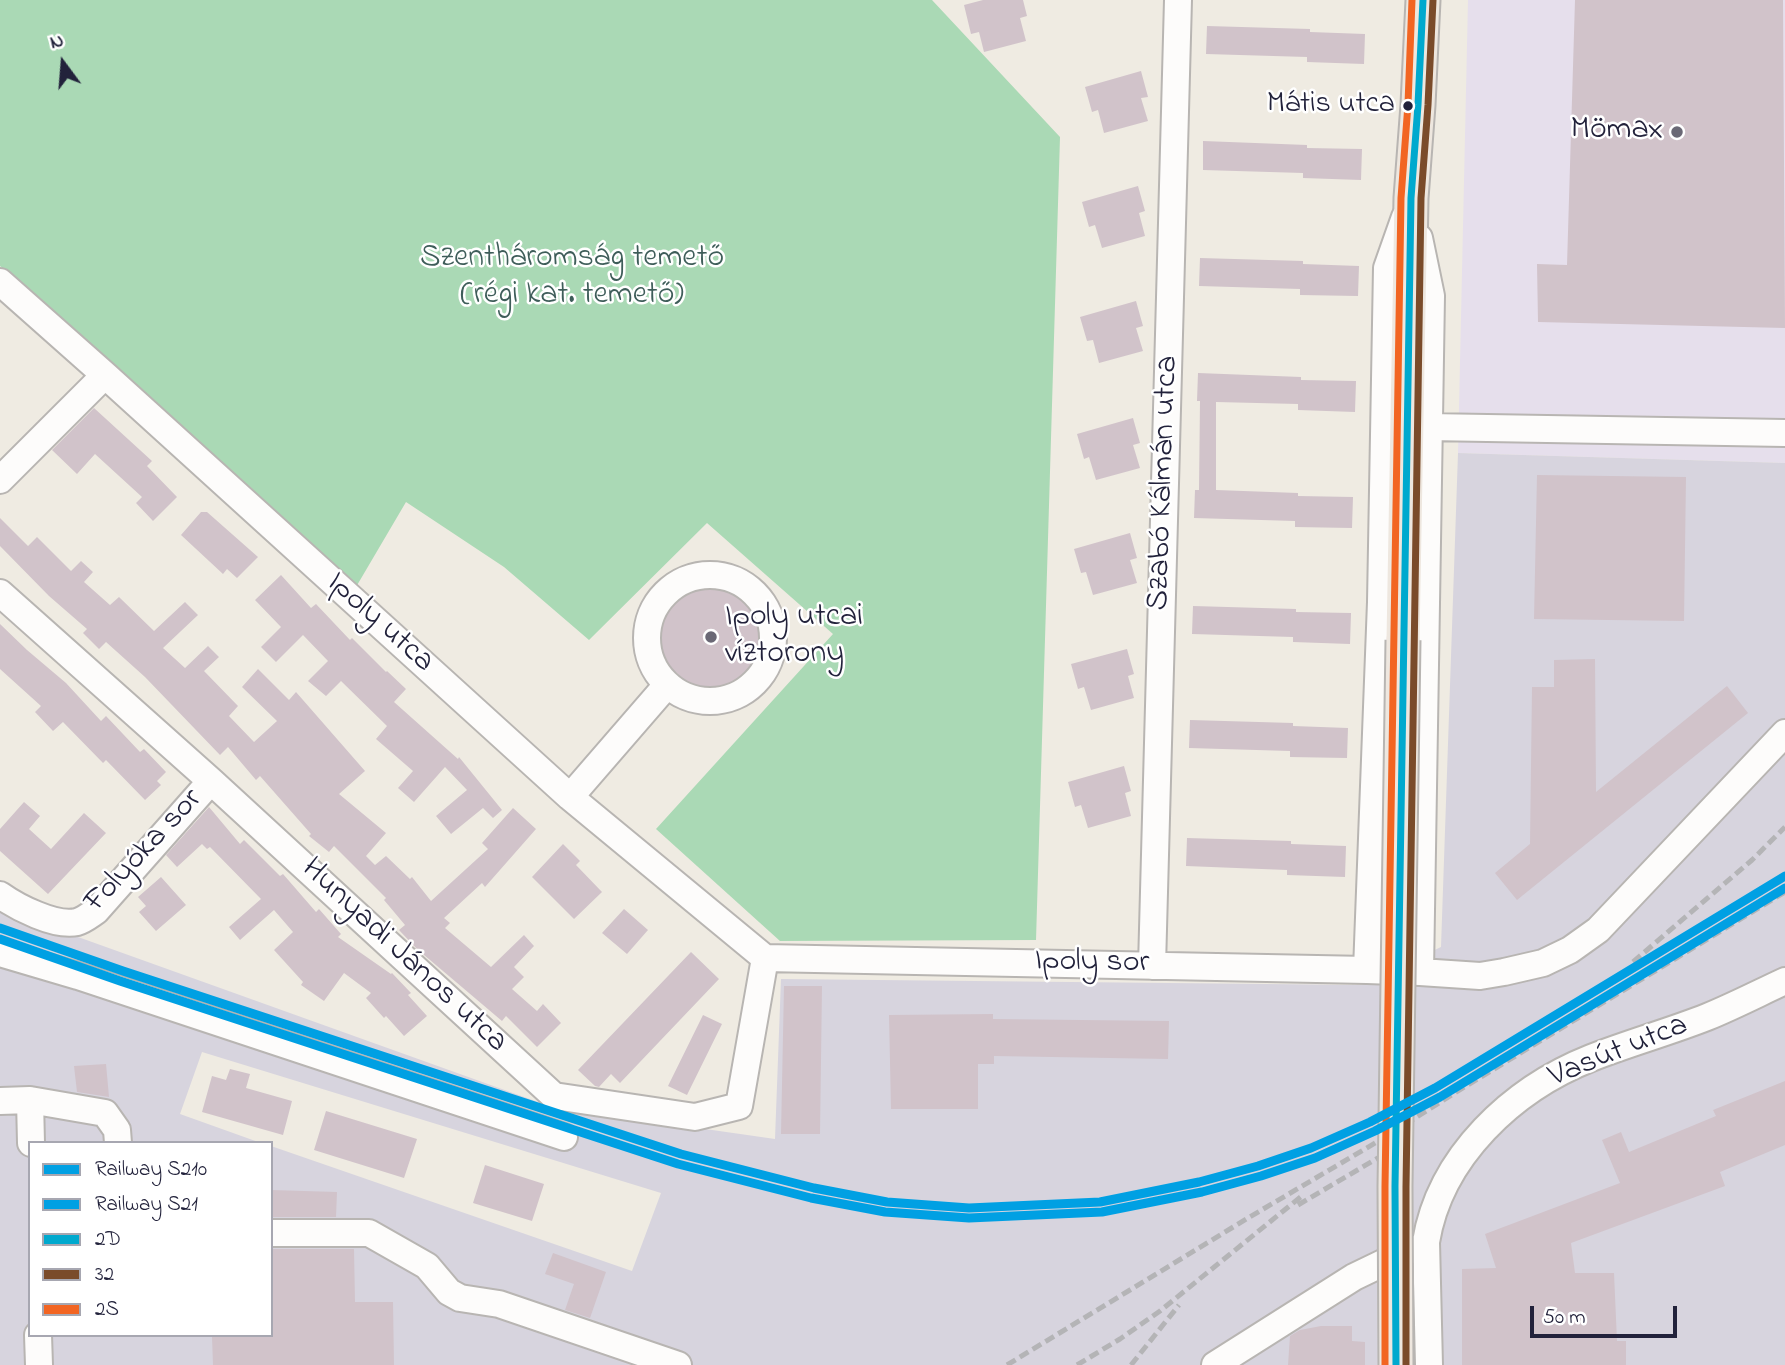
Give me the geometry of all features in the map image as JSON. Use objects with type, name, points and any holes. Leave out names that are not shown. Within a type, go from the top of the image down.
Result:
[{"type":"main road","points":[[1396,1365],[1395,1186],[1411,198],[1423,0]]},
{"type":"street","name":"Szabó Kálmán utca","points":[[1152,966],[1178,0]]},
{"type":"street","points":[[1411,198],[1431,296],[1420,972],[1480,976],[1543,963],[1570,950],[1598,930],[1785,733]]},
{"type":"street","points":[[1367,970],[1381,602],[1387,268],[1411,198]]},
{"type":"street","name":"Ipoly utca","points":[[0,282],[570,797],[765,958]]},
{"type":"street","points":[[0,480],[104,375]]},
{"type":"street","points":[[1428,427],[1785,433]]},
{"type":"street","points":[[710,575],[734,579],[755,592],[768,611],[774,634],[771,658],[759,679],[741,694],[718,701],[694,699],[667,685],[651,660],[647,636],[652,613],[666,593],[686,579],[710,575]]},
{"type":"street","name":"Hunyadi János utca","points":[[0,593],[211,781],[554,1096],[695,1117],[739,1106],[765,958]]},
{"type":"street","points":[[570,797],[667,685]]},
{"type":"street","name":"Folyóka sor","points":[[0,895],[28,912],[58,921],[76,923],[86,918],[96,911],[211,781]]},
{"type":"street","points":[[0,953],[78,976],[564,1137]]},
{"type":"street","name":"Ipoly sor","points":[[765,958],[1420,972]]},
{"type":"street","name":"Vasút utca","points":[[1429,1365],[1426,1242],[1433,1210],[1455,1168],[1487,1127],[1510,1106],[1557,1074],[1590,1059],[1708,1016],[1785,981]]},
{"type":"street","points":[[0,1101],[30,1100],[105,1113],[117,1130],[118,1141]]},
{"type":"street","points":[[30,1100],[32,1141]]},
{"type":"street","points":[[273,1233],[369,1233],[427,1266],[449,1292],[460,1297],[499,1304],[678,1365]]},
{"type":"street","points":[[1222,1363],[1354,1277],[1426,1242]]},
{"type":"street","points":[[38,1337],[39,1365]]},
{"type":"shaded area","points":[[1468,0],[1785,0],[1785,463],[1458,453]]},
{"type":"shaded area","points":[[1458,453],[1785,463],[1785,1365],[0,1365],[0,909],[552,1107],[775,1139],[781,979],[1362,985],[1441,947]]},
{"type":"green space","name":"Szentháromság temető (régi kat. temető)","points":[[0,0],[932,0],[1060,137],[1036,940],[780,941],[656,829],[833,634],[707,523],[589,640],[504,567],[406,502],[356,587],[0,266]]},
{"type":"building","points":[[983,0],[1023,0],[1027,16],[1020,18],[1026,41],[984,52],[979,32],[971,34],[964,5]]},
{"type":"building","name":"Mömax","points":[[1575,0],[1783,0],[1785,328],[1538,322],[1537,264],[1567,265]]},
{"type":"building","points":[[1207,26],[1310,29],[1310,32],[1365,34],[1364,64],[1307,62],[1307,57],[1206,54]]},
{"type":"building","points":[[1141,71],[1148,97],[1141,98],[1148,121],[1104,133],[1098,110],[1092,112],[1085,87]]},
{"type":"building","points":[[1203,141],[1362,149],[1361,180],[1303,178],[1303,173],[1203,170]]},
{"type":"building","points":[[1138,186],[1145,211],[1139,213],[1145,236],[1102,248],[1095,225],[1089,227],[1082,202]]},
{"type":"building","points":[[1200,258],[1303,261],[1303,264],[1359,266],[1358,296],[1300,295],[1300,289],[1199,286]]},
{"type":"building","points":[[1136,301],[1143,326],[1136,328],[1143,351],[1099,363],[1093,340],[1087,341],[1080,317]]},
{"type":"building","points":[[1198,373],[1356,381],[1355,412],[1298,410],[1298,404],[1216,402],[1216,490],[1353,497],[1352,528],[1295,527],[1295,521],[1194,518],[1195,490],[1199,490]]},
{"type":"building","points":[[94,408],[152,461],[147,466],[177,497],[153,521],[136,503],[142,497],[95,454],[77,474],[52,450]]},
{"type":"building","points":[[1133,418],[1140,443],[1133,445],[1140,468],[1096,480],[1089,457],[1084,459],[1077,434]]},
{"type":"building","points":[[1537,475],[1686,477],[1684,621],[1534,619]]},
{"type":"building","points":[[201,512],[207,512],[258,557],[237,578],[227,569],[223,574],[181,535]]},
{"type":"building","points":[[0,518],[28,546],[37,537],[71,571],[81,561],[93,572],[84,582],[110,605],[119,597],[154,631],[185,602],[198,615],[163,648],[185,668],[208,646],[219,657],[204,671],[238,706],[229,716],[254,742],[277,721],[242,687],[258,669],[289,700],[296,692],[365,771],[339,794],[386,833],[366,856],[375,865],[386,856],[410,879],[412,877],[431,901],[488,849],[482,843],[513,808],[536,829],[485,887],[482,883],[444,918],[450,923],[445,928],[491,967],[524,935],[534,946],[514,967],[524,977],[512,989],[537,1011],[543,1004],[561,1023],[537,1047],[506,1016],[502,1021],[417,949],[399,930],[405,925],[384,900],[386,898],[334,846],[329,852],[309,836],[311,834],[260,776],[256,780],[228,747],[220,755],[145,677],[106,642],[99,649],[83,633],[87,629],[49,596],[0,546]]},
{"type":"building","points":[[1130,533],[1137,558],[1130,560],[1137,583],[1093,595],[1086,572],[1081,573],[1074,549]]},
{"type":"building","points":[[281,575],[311,608],[316,604],[350,640],[352,638],[406,689],[394,702],[458,759],[459,757],[502,810],[493,818],[483,808],[451,834],[436,816],[467,790],[445,767],[414,802],[398,788],[413,771],[376,739],[387,726],[341,681],[326,696],[308,681],[328,661],[303,635],[276,662],[261,647],[281,627],[255,600]]},
{"type":"building","name":"Ipoly utcai víztorony","points":[[707,580],[731,584],[750,596],[763,616],[767,638],[762,661],[748,679],[738,686],[716,693],[693,691],[682,686],[682,679],[677,673],[665,670],[659,660],[654,636],[659,613],[674,594]]},
{"type":"building","points":[[1193,606],[1351,613],[1350,644],[1293,642],[1293,637],[1192,634]]},
{"type":"building","points":[[0,624],[66,683],[101,721],[106,716],[140,752],[144,749],[166,772],[157,781],[161,785],[145,800],[106,760],[103,763],[63,722],[53,731],[35,712],[41,706],[0,669]]},
{"type":"building","points":[[1127,649],[1134,674],[1128,676],[1134,698],[1091,710],[1084,687],[1078,689],[1071,664]]},
{"type":"building","points":[[1595,659],[1596,792],[1727,686],[1748,713],[1517,900],[1495,873],[1530,844],[1532,687],[1554,687],[1554,660]]},
{"type":"building","points":[[1190,720],[1293,723],[1293,726],[1348,728],[1347,758],[1290,757],[1290,751],[1189,748]]},
{"type":"building","points":[[1124,766],[1131,791],[1125,793],[1131,816],[1088,828],[1081,805],[1075,807],[1068,782]]},
{"type":"building","points":[[24,802],[40,816],[29,829],[51,849],[84,813],[106,833],[48,894],[0,851],[0,829]]},
{"type":"building","points":[[209,807],[240,844],[244,840],[280,876],[283,874],[316,912],[319,909],[341,934],[338,937],[392,973],[411,993],[408,995],[427,1016],[404,1036],[366,998],[371,993],[344,973],[324,1001],[301,985],[303,982],[274,950],[293,932],[274,910],[240,940],[229,927],[261,899],[210,847],[207,849],[202,844],[177,867],[166,855]]},
{"type":"building","points":[[1187,838],[1291,841],[1291,844],[1346,846],[1345,877],[1287,875],[1287,870],[1186,866]]},
{"type":"building","points":[[563,844],[580,861],[576,865],[602,892],[574,919],[532,877]]},
{"type":"building","points":[[161,877],[186,905],[156,931],[139,912],[146,906],[138,897]]},
{"type":"building","points":[[624,909],[648,930],[627,954],[602,933]]},
{"type":"building","points":[[691,952],[719,979],[620,1083],[611,1074],[599,1087],[595,1086],[578,1070]]},
{"type":"building","points":[[784,986],[822,986],[820,1134],[781,1134]]},
{"type":"building","points":[[993,1014],[993,1019],[1169,1021],[1168,1059],[994,1056],[994,1064],[978,1064],[978,1109],[891,1109],[889,1015]]},
{"type":"building","points":[[703,1015],[722,1024],[687,1095],[668,1086]]},
{"type":"building","points":[[106,1064],[109,1097],[77,1092],[74,1066]]},
{"type":"building","points":[[230,1069],[250,1074],[246,1088],[292,1101],[283,1135],[202,1112],[212,1076],[226,1080]]},
{"type":"building","points":[[1785,1081],[1785,1145],[1720,1172],[1725,1186],[1571,1243],[1575,1273],[1614,1273],[1617,1341],[1626,1341],[1626,1365],[1462,1365],[1462,1269],[1496,1268],[1485,1234],[1620,1183],[1602,1140],[1621,1132],[1629,1152],[1716,1116],[1713,1110]]},
{"type":"building","points":[[326,1111],[417,1139],[404,1178],[314,1150]]},
{"type":"building","points":[[485,1165],[544,1184],[532,1221],[473,1203]]},
{"type":"building","points":[[273,1190],[337,1192],[336,1217],[273,1217]]},
{"type":"building","points":[[273,1249],[354,1249],[355,1302],[393,1302],[394,1365],[213,1365],[212,1337],[273,1337]]},
{"type":"building","points":[[553,1253],[606,1272],[590,1318],[565,1310],[574,1284],[545,1274]]},
{"type":"building","points":[[1321,1326],[1352,1326],[1352,1341],[1365,1342],[1365,1365],[1288,1365],[1290,1336],[1300,1330]]},
{"type":"railway","points":[[1633,962],[1752,860],[1785,827]]},
{"type":"railway","points":[[1007,1365],[1785,892]]},
{"type":"railway","points":[[1298,1205],[1388,1152]]},
{"type":"railway","points":[[1077,1365],[1160,1311],[1303,1195]]},
{"type":"railway","points":[[1131,1365],[1179,1305]]},
{"type":"rail line","name":"S210","points":[[0,928],[681,1154],[814,1188],[887,1202],[969,1208],[1100,1202],[1199,1182],[1311,1148],[1370,1122],[1435,1088],[1785,876]]},
{"type":"rail line","name":"S21","points":[[0,939],[678,1164],[811,1198],[885,1212],[969,1218],[1102,1212],[1202,1192],[1315,1158],[1440,1097],[1785,888]]},
{"type":"transit line","name":"2S","points":[[1385,1365],[1385,1186],[1401,198],[1412,0]]},
{"type":"transit line","name":"2D","points":[[1396,1365],[1395,1186],[1411,198],[1423,0]]},
{"type":"transit line","name":"32","points":[[1406,1365],[1406,1186],[1421,198],[1433,0]]},
{"type":"place","name":"Mátis utca","points":[[1408,106]]},
{"type":"place","name":"Mömax","points":[[1677,132]]},
{"type":"place","name":"Ipoly utcai víztorony","points":[[711,637]]}]
